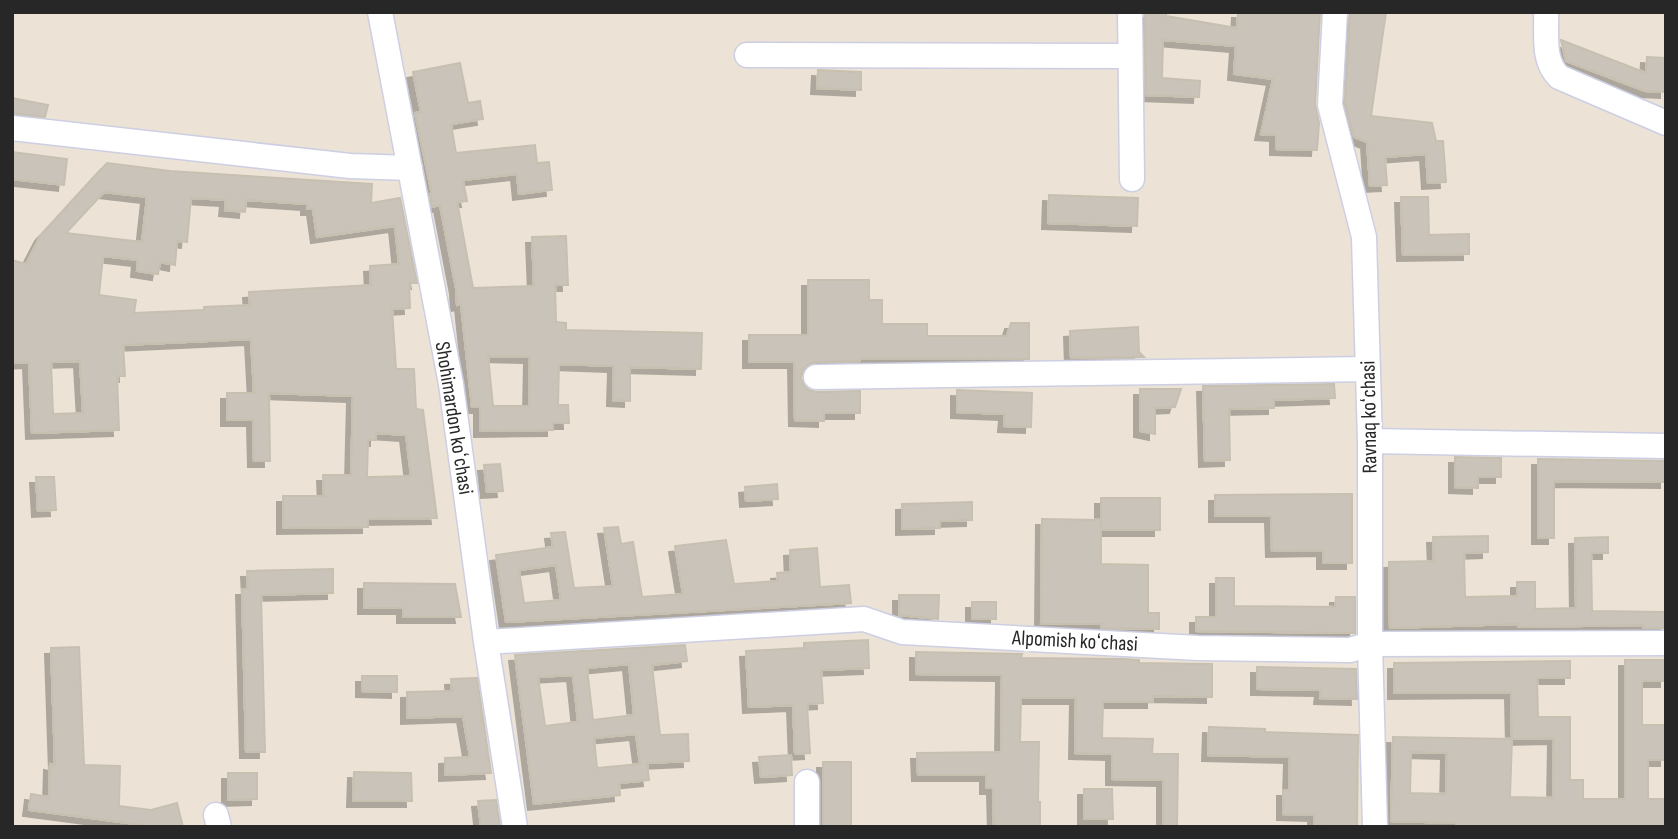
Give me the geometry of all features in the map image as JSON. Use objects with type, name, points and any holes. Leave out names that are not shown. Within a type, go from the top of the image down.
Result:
[{"type":"street","name":"Shohimardon koʻchasi","points":[[380,12],[451,384],[486,642],[515,827]]},
{"type":"street","points":[[1130,12],[1132,179]]},
{"type":"street","name":"Ravnaq koʻchasi","points":[[1335,12],[1330,106],[1364,237],[1370,441],[1370,644],[1375,827]]},
{"type":"street","points":[[1546,12],[1547,60],[1559,77],[1666,122]]},
{"type":"street","points":[[747,55],[1130,56]]},
{"type":"street","points":[[12,128],[350,166],[410,168]]},
{"type":"street","points":[[816,377],[1368,369]]},
{"type":"street","points":[[1370,441],[1666,446]]},
{"type":"street","name":"Alpomish koʻchasi","points":[[486,642],[864,619],[902,632],[1198,648],[1350,650],[1370,644],[1666,643]]},
{"type":"street","points":[[807,782],[807,827]]},
{"type":"building","points":[[1145,12],[1166,12],[1166,16],[1237,28],[1238,12],[1320,12],[1315,104],[1319,123],[1317,150],[1276,149],[1276,135],[1261,134],[1273,79],[1234,74],[1236,46],[1163,40],[1162,78],[1200,81],[1199,97],[1146,95]]},
{"type":"building","points":[[1350,12],[1386,12],[1371,116],[1432,123],[1436,141],[1443,141],[1446,182],[1428,183],[1426,154],[1385,157],[1387,185],[1370,186],[1367,142],[1354,137],[1345,104]]},
{"type":"building","points":[[1561,40],[1646,73],[1647,57],[1666,58],[1666,92],[1645,91],[1566,61]]},
{"type":"building","points":[[460,63],[468,103],[480,101],[483,119],[451,124],[456,153],[535,145],[537,163],[549,162],[552,190],[519,194],[517,174],[463,180],[467,201],[457,202],[473,288],[534,286],[532,237],[566,236],[568,285],[555,285],[556,322],[566,323],[566,330],[702,333],[701,369],[630,367],[630,401],[613,400],[614,366],[559,364],[558,405],[568,405],[569,423],[553,423],[553,430],[480,431],[480,407],[472,407],[461,304],[457,305],[440,205],[432,207],[432,194],[415,113],[421,112],[413,72]],"holes":[[[488,356],[530,357],[529,406],[493,406]]]},
{"type":"building","points":[[818,70],[861,72],[861,90],[817,88]]},
{"type":"building","points":[[12,98],[48,105],[45,117],[12,113]]},
{"type":"building","points":[[12,152],[67,159],[64,185],[12,179]]},
{"type":"building","points":[[107,163],[170,171],[372,184],[371,203],[400,198],[417,283],[409,283],[410,308],[392,309],[396,369],[414,369],[416,409],[423,410],[437,518],[368,519],[368,527],[283,528],[283,496],[324,496],[323,475],[351,475],[353,396],[269,393],[270,461],[254,461],[253,420],[227,420],[227,393],[254,393],[251,339],[123,345],[125,376],[117,376],[119,430],[32,433],[29,362],[12,363],[12,260],[26,264],[41,235]],"holes":[[[104,192],[147,197],[142,242],[66,233]],[[191,198],[226,200],[225,210],[245,212],[246,200],[307,204],[307,209],[313,209],[317,237],[395,226],[399,264],[370,266],[371,285],[249,292],[250,305],[204,307],[204,310],[134,313],[136,300],[99,295],[103,256],[138,260],[137,271],[158,274],[160,262],[175,265],[177,241],[187,242]],[[80,361],[83,413],[53,414],[51,362]],[[376,433],[406,435],[411,476],[367,477],[368,440],[376,440]]]},
{"type":"building","points":[[1049,195],[1138,198],[1137,226],[1048,223]]},
{"type":"building","points":[[1401,197],[1428,197],[1429,235],[1469,234],[1469,254],[1403,255]]},
{"type":"building","points":[[808,280],[869,280],[869,300],[882,300],[882,324],[927,324],[927,336],[1007,336],[1011,323],[1029,323],[1029,359],[860,358],[860,361],[815,362],[803,370],[801,378],[804,385],[816,392],[860,391],[860,413],[824,413],[824,421],[795,420],[794,362],[749,362],[749,335],[808,335]]},
{"type":"building","points":[[1138,327],[1139,352],[1144,357],[1071,358],[1070,331]]},
{"type":"building","points":[[1334,384],[1335,398],[1274,400],[1274,408],[1229,409],[1230,460],[1205,461],[1203,386]]},
{"type":"building","points":[[1140,389],[1181,389],[1175,407],[1155,408],[1155,434],[1140,431]]},
{"type":"building","points":[[957,390],[1032,393],[1031,427],[1004,426],[1005,414],[957,412]]},
{"type":"building","points":[[1455,457],[1501,458],[1501,477],[1478,477],[1478,488],[1455,487]]},
{"type":"building","points":[[1538,459],[1666,461],[1666,482],[1554,481],[1554,538],[1538,538]]},
{"type":"building","points":[[500,464],[503,491],[487,492],[484,465]]},
{"type":"building","points":[[36,477],[54,477],[56,510],[38,511]]},
{"type":"building","points":[[777,484],[778,499],[746,501],[745,487]]},
{"type":"building","points":[[1352,494],[1352,563],[1323,563],[1323,550],[1272,551],[1271,516],[1215,516],[1215,495]]},
{"type":"building","points":[[1101,498],[1160,498],[1160,530],[1101,530]]},
{"type":"building","points":[[972,502],[972,520],[940,521],[940,528],[902,529],[902,504]]},
{"type":"building","points":[[1042,519],[1101,520],[1101,564],[1148,565],[1148,613],[1159,613],[1159,629],[1101,628],[1101,624],[1041,624]]},
{"type":"building","points":[[618,527],[621,544],[633,542],[642,597],[683,594],[675,546],[726,540],[734,584],[778,581],[777,573],[791,572],[790,550],[817,548],[820,587],[849,585],[851,603],[506,622],[496,555],[553,547],[551,533],[565,532],[574,588],[613,586],[604,528]],"holes":[[[556,565],[561,600],[524,603],[519,570]]]},
{"type":"building","points":[[1488,536],[1488,552],[1464,553],[1465,597],[1517,596],[1517,582],[1535,582],[1535,609],[1576,608],[1575,538],[1608,537],[1608,553],[1591,553],[1592,611],[1666,612],[1666,628],[1643,628],[1643,625],[1518,627],[1518,624],[1390,628],[1389,562],[1434,561],[1433,537]]},
{"type":"building","points":[[333,569],[333,593],[261,595],[265,752],[246,752],[242,589],[248,589],[247,571]]},
{"type":"building","points":[[1216,578],[1234,578],[1234,606],[1335,607],[1336,597],[1355,597],[1355,633],[1196,631],[1196,617],[1216,617]]},
{"type":"building","points":[[364,583],[455,584],[461,617],[403,617],[403,608],[364,608]]},
{"type":"building","points":[[899,595],[939,595],[938,619],[899,615]]},
{"type":"building","points":[[972,602],[996,602],[996,619],[972,619]]},
{"type":"building","points":[[868,640],[869,668],[821,670],[823,703],[807,704],[810,753],[795,754],[793,705],[749,707],[746,651],[804,648],[804,643]]},
{"type":"building","points":[[685,645],[687,661],[652,665],[660,735],[688,734],[689,761],[647,763],[649,780],[619,783],[620,795],[534,804],[515,655]],"holes":[[[629,664],[634,715],[593,720],[587,668]],[[573,675],[578,722],[545,726],[538,677]],[[636,734],[640,764],[597,768],[594,738]]]},
{"type":"building","points":[[79,647],[84,765],[120,766],[119,806],[151,810],[177,803],[183,827],[143,827],[29,810],[31,794],[49,797],[50,764],[55,765],[51,648]]},
{"type":"building","points":[[916,652],[1022,654],[1021,658],[1124,659],[1139,660],[1139,663],[1212,664],[1212,697],[1153,696],[1153,702],[1103,702],[1102,738],[1153,739],[1152,754],[1178,754],[1177,827],[1163,827],[1163,780],[1112,779],[1112,754],[1075,753],[1076,698],[1021,698],[1020,742],[1039,742],[1040,827],[994,827],[993,788],[986,788],[986,775],[918,775],[917,753],[1001,752],[1002,675],[916,674]]},
{"type":"building","points":[[1625,660],[1666,660],[1666,681],[1642,681],[1642,725],[1666,725],[1666,760],[1648,760],[1648,799],[1666,799],[1666,827],[1456,827],[1456,823],[1391,821],[1393,737],[1512,739],[1511,692],[1394,693],[1394,663],[1570,661],[1570,678],[1537,678],[1538,717],[1570,717],[1570,780],[1583,780],[1583,799],[1625,799]],"holes":[[[1554,738],[1553,798],[1510,797],[1512,739]],[[1411,752],[1447,753],[1446,794],[1410,793]]]},
{"type":"building","points":[[1257,667],[1356,669],[1357,699],[1320,698],[1321,690],[1257,689]]},
{"type":"building","points":[[362,676],[397,676],[397,692],[362,691]]},
{"type":"building","points":[[477,678],[491,773],[445,775],[445,758],[470,757],[463,716],[407,718],[407,692],[452,691],[451,679]]},
{"type":"building","points":[[1209,727],[1358,735],[1357,827],[1314,825],[1314,815],[1283,814],[1283,790],[1289,790],[1290,757],[1208,755]]},
{"type":"building","points":[[791,755],[792,775],[761,777],[759,757]]},
{"type":"building","points":[[823,762],[851,762],[851,827],[823,827]]},
{"type":"building","points":[[354,772],[411,773],[412,801],[353,801]]},
{"type":"building","points":[[228,773],[257,773],[257,799],[228,800]]},
{"type":"building","points":[[1084,789],[1112,789],[1113,819],[1084,819]]},
{"type":"building","points":[[496,800],[500,827],[481,827],[478,801]]}]
